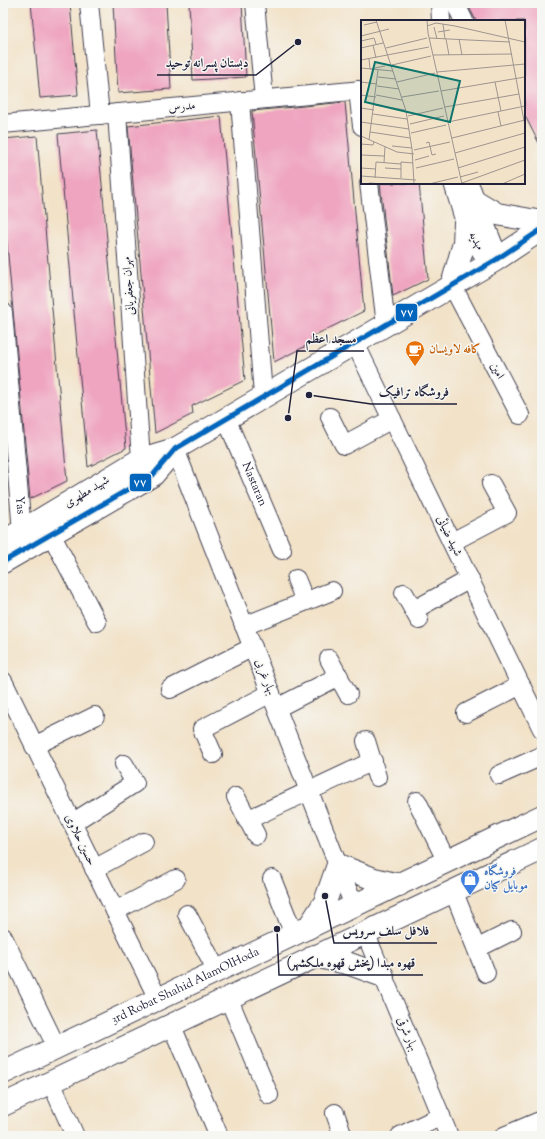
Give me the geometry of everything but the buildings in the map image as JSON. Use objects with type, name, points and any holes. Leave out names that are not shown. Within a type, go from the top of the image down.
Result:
[{"type":"main road","points":[[473,193],[497,214],[542,222]]},
{"type":"main road","points":[[452,285],[464,243],[465,223]]},
{"type":"main road","points":[[3,562],[153,475],[175,449],[264,395],[494,261],[542,229]]},
{"type":"main road","name":"شهید مطهری","points":[[3,542],[141,459],[175,449]]},
{"type":"main road","name":"3rd Robat Shahid AlamOlHoda","points":[[3,1073],[542,816]]},
{"type":"main road","points":[[3,1105],[542,849]]},
{"type":"main road","points":[[301,932],[325,902],[338,865],[374,879],[399,885]]},
{"type":"main road","points":[[354,906],[365,932]]},
{"type":"main road","points":[[314,956],[347,963],[383,976]]},
{"type":"street","points":[[90,3],[100,115]]},
{"type":"street","points":[[255,3],[264,99]]},
{"type":"street","points":[[440,3],[441,20]]},
{"type":"street","points":[[455,3],[464,20]]},
{"type":"street","points":[[360,90],[361,108]]},
{"type":"street","name":"مدرس","points":[[3,124],[360,90]]},
{"type":"street","points":[[240,102],[264,395]]},
{"type":"street","name":"مهران جعفریانی","points":[[117,113],[141,459]]},
{"type":"street","points":[[369,184],[386,325]]},
{"type":"street","name":"مهدیه","points":[[453,184],[465,223],[482,253],[494,261]]},
{"type":"street","name":"مهدیه","points":[[473,193],[494,246],[494,261]]},
{"type":"street","name":"امین","points":[[452,285],[520,415]]},
{"type":"street","name":"Yas","points":[[3,312],[22,530]]},
{"type":"street","name":"شهید ضیائی","points":[[355,343],[541,725]]},
{"type":"street","points":[[330,417],[344,445],[392,419]]},
{"type":"street","name":"Nastaran","points":[[226,418],[282,550]]},
{"type":"street","name":"بهار غربی","points":[[175,449],[354,906]]},
{"type":"street","points":[[452,542],[507,513],[491,484]]},
{"type":"street","points":[[51,534],[97,622]]},
{"type":"street","points":[[296,579],[305,602]]},
{"type":"street","points":[[404,593],[417,615],[470,579]]},
{"type":"street","points":[[244,626],[332,591]]},
{"type":"street","points":[[170,688],[253,647]]},
{"type":"street","points":[[329,659],[348,694]]},
{"type":"street","points":[[213,754],[202,729],[339,676]]},
{"type":"street","name":"حسین حلاوی","points":[[3,681],[158,1000]]},
{"type":"street","points":[[466,713],[521,685]]},
{"type":"street","points":[[34,746],[95,716]]},
{"type":"street","points":[[236,797],[251,828],[309,790],[375,769],[366,741]]},
{"type":"street","points":[[499,775],[542,756]]},
{"type":"street","points":[[72,823],[135,783],[124,764]]},
{"type":"street","points":[[417,801],[447,862]]},
{"type":"street","points":[[94,868],[144,842]]},
{"type":"street","points":[[115,911],[176,879]]},
{"type":"street","points":[[272,879],[301,932]]},
{"type":"street","points":[[453,890],[478,948],[486,972]]},
{"type":"street","points":[[187,914],[217,971]]},
{"type":"street","points":[[478,948],[512,931]]},
{"type":"street","name":"بهار شرقی","points":[[365,932],[449,1136]]},
{"type":"street","points":[[3,937],[57,1048]]},
{"type":"street","points":[[228,997],[269,1095]]},
{"type":"street","points":[[171,1024],[219,1136]]},
{"type":"street","points":[[51,1082],[75,1136]]},
{"type":"street","points":[[335,1113],[343,1136]]},
{"type":"street","points":[[400,1136],[441,1116]]},
{"type":"street","points":[[504,1136],[542,1120]]},
{"type":"transit line","name":"۷۷","points":[[3,562],[153,475],[175,449],[494,261],[542,229]]},
{"type":"place","name":"دبستان پسرانه توحید","points":[[298,42]]},
{"type":"place","name":"کافه لاویسان","points":[[415,367]]},
{"type":"place","name":"فروشگاه ترافیک","points":[[309,395]]},
{"type":"place","name":"مسجد اعظم","points":[[288,418]]},
{"type":"place","name":"فلافل سلف سرویس","points":[[325,896]]},
{"type":"place","name":"فروشگاه موبایل کیان","points":[[470,896]]},
{"type":"place","name":"قهوه مبدا (پخش قهوه ملکشهر)","points":[[277,929]]}]
